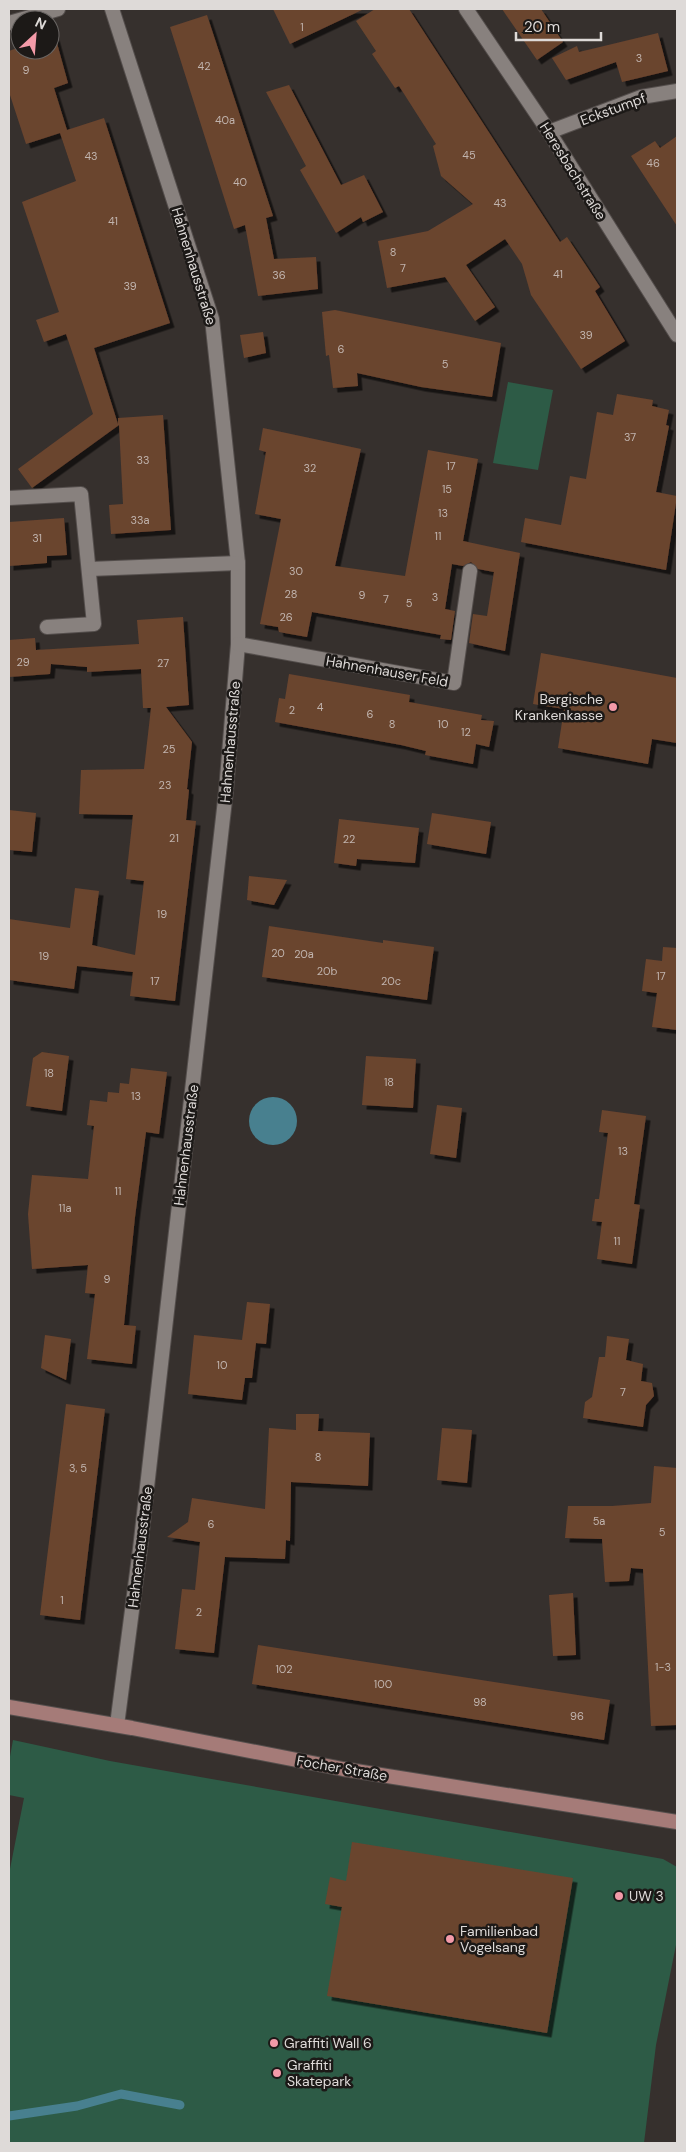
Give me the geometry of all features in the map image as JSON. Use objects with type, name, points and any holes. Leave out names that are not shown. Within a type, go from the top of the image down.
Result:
[{"type":"main road","name":"Focher Straße","points":[[9,1707],[117,1725],[343,1769],[677,1822]]},
{"type":"street","points":[[9,23],[58,9]]},
{"type":"street","name":"Hahnenhausstraße","points":[[112,9],[212,319],[238,563],[238,644],[214,907],[140,1549],[117,1725]]},
{"type":"street","name":"Heresbachstraße","points":[[466,9],[549,132],[677,335]]},
{"type":"street","name":"Eckstumpf","points":[[549,132],[641,96],[677,91]]},
{"type":"street","points":[[9,498],[81,494],[94,624],[47,627]]},
{"type":"street","points":[[90,569],[238,563]]},
{"type":"street","name":"Hahnenhauser Feld","points":[[238,644],[454,684],[470,571]]},
{"type":"green space","points":[[508,382],[553,390],[538,470],[493,463]]},
{"type":"green space","points":[[13,1740],[110,1761],[663,1859],[677,1867],[677,1940],[656,2045],[644,2143],[9,2143],[9,1874],[24,1798],[9,1795],[9,1762]]},
{"type":"water","points":[[273,1097],[282,1099],[290,1104],[295,1112],[297,1121],[295,1130],[290,1138],[282,1143],[273,1145],[264,1143],[256,1138],[251,1130],[249,1121],[251,1112],[256,1104],[264,1099]]},
{"type":"building","points":[[273,9],[364,9],[290,44]]},
{"type":"building","points":[[375,9],[409,9],[560,242],[567,237],[600,287],[595,291],[625,341],[581,369],[531,295],[522,264],[505,239],[466,265],[495,307],[475,321],[445,277],[387,288],[378,241],[428,231],[473,204],[441,176],[433,146],[436,144],[399,86],[395,88],[372,54],[376,51],[356,21]]},
{"type":"building","points":[[502,9],[541,9],[563,42],[537,60]]},
{"type":"building","points":[[207,15],[273,216],[266,218],[274,259],[316,257],[318,289],[258,296],[245,225],[234,229],[170,27]]},
{"type":"building","points":[[658,33],[668,71],[622,82],[616,62],[566,80],[552,58],[577,46],[579,52]]},
{"type":"building","points":[[9,51],[10,60],[60,60],[60,54],[68,83],[54,88],[67,130],[104,118],[170,323],[94,348],[118,424],[118,418],[163,415],[171,530],[111,534],[109,505],[123,504],[119,425],[32,488],[18,469],[93,414],[66,334],[44,342],[36,320],[59,312],[22,202],[76,181],[60,133],[26,144],[9,92]]},
{"type":"building","points":[[289,85],[341,185],[364,175],[383,212],[363,222],[361,217],[336,233],[300,170],[306,166],[266,92]]},
{"type":"building","points":[[677,136],[677,226],[631,156],[655,141],[660,148]]},
{"type":"building","points":[[335,310],[501,343],[492,397],[421,387],[357,373],[358,386],[333,388],[329,355],[326,356],[322,312]]},
{"type":"building","points":[[263,332],[266,353],[244,358],[240,335]]},
{"type":"building","points":[[617,394],[653,400],[652,406],[669,410],[666,425],[669,426],[656,492],[677,496],[666,570],[521,542],[525,518],[561,525],[570,476],[586,479],[597,412],[613,415]]},
{"type":"building","points":[[263,428],[361,449],[335,566],[405,576],[428,450],[478,459],[463,541],[520,553],[505,651],[469,643],[473,614],[487,616],[494,572],[478,569],[471,562],[463,566],[452,564],[445,609],[455,611],[451,640],[440,639],[441,635],[312,612],[307,637],[279,632],[278,627],[260,624],[281,519],[255,514],[266,452],[259,450]]},
{"type":"building","points":[[64,518],[67,555],[47,556],[47,563],[9,566],[9,522]]},
{"type":"building","points":[[183,617],[189,705],[166,707],[192,742],[186,820],[196,821],[175,1001],[130,996],[133,972],[77,966],[74,989],[9,980],[9,919],[70,928],[75,888],[99,891],[92,945],[135,955],[144,881],[126,879],[133,815],[79,814],[81,770],[144,769],[151,708],[143,708],[141,669],[87,672],[87,667],[51,664],[50,674],[9,677],[9,640],[35,638],[36,650],[139,644],[137,620]]},
{"type":"building","name":"Bergische Krankenkasse","points":[[541,653],[677,678],[677,743],[652,739],[648,764],[558,748],[564,709],[533,704]]},
{"type":"building","points":[[289,674],[410,695],[409,702],[482,715],[481,720],[494,721],[489,747],[476,744],[473,764],[425,755],[426,751],[401,745],[275,722],[279,698],[285,699]]},
{"type":"building","points":[[9,810],[36,813],[32,852],[9,850]]},
{"type":"building","points":[[432,813],[491,822],[486,854],[427,844]]},
{"type":"building","points":[[339,819],[419,828],[415,863],[357,859],[356,866],[334,863]]},
{"type":"building","points":[[249,876],[287,880],[274,905],[247,900]]},
{"type":"building","points":[[269,926],[383,943],[383,940],[434,947],[427,1000],[262,977]]},
{"type":"building","points":[[663,947],[677,948],[677,1030],[652,1027],[657,993],[642,991],[646,959],[662,961]]},
{"type":"building","points":[[42,1052],[69,1056],[62,1111],[26,1106],[33,1058]]},
{"type":"building","points":[[366,1056],[416,1059],[413,1108],[362,1105]]},
{"type":"building","points":[[131,1068],[167,1072],[159,1134],[146,1132],[135,1217],[124,1325],[136,1326],[132,1364],[87,1359],[95,1294],[85,1293],[88,1265],[32,1269],[28,1214],[32,1175],[88,1179],[94,1126],[87,1125],[90,1100],[107,1102],[108,1092],[119,1093],[120,1083],[129,1084]]},
{"type":"building","points":[[437,1105],[462,1108],[456,1158],[430,1154]]},
{"type":"building","points":[[602,1110],[646,1116],[634,1204],[640,1205],[632,1264],[597,1259],[602,1222],[592,1221],[595,1199],[599,1199],[608,1133],[599,1132]]},
{"type":"building","points":[[247,1302],[270,1304],[266,1344],[256,1343],[252,1378],[245,1378],[242,1400],[188,1394],[194,1335],[242,1340]]},
{"type":"building","points":[[45,1335],[71,1339],[66,1380],[41,1368]]},
{"type":"building","points":[[607,1336],[629,1339],[626,1360],[643,1364],[641,1381],[652,1383],[654,1396],[646,1405],[643,1427],[583,1418],[585,1402],[592,1397],[599,1357],[605,1357]]},
{"type":"building","points":[[66,1404],[105,1409],[80,1620],[40,1615]]},
{"type":"building","points":[[296,1414],[319,1414],[318,1431],[370,1433],[368,1486],[291,1482],[290,1541],[286,1540],[285,1559],[225,1557],[214,1653],[175,1649],[182,1589],[195,1590],[200,1542],[167,1537],[188,1522],[192,1498],[265,1509],[269,1428],[296,1430]]},
{"type":"building","points":[[442,1428],[472,1430],[467,1483],[437,1480]]},
{"type":"building","points":[[654,1466],[677,1468],[677,1725],[651,1726],[643,1569],[631,1568],[629,1581],[605,1582],[602,1539],[565,1538],[568,1506],[612,1506],[651,1503]]},
{"type":"building","points":[[573,1593],[576,1655],[553,1656],[549,1595]]},
{"type":"building","points":[[258,1645],[610,1700],[604,1740],[252,1684]]},
{"type":"building","name":"Familienbad Vogelsang","points":[[352,1842],[573,1878],[547,2033],[327,1996],[342,1907],[325,1904],[330,1877],[346,1881]]},
{"type":"waterway","points":[[9,2116],[77,2106],[121,2094],[180,2105]]},
{"type":"place","name":"Bergische Krankenkasse","points":[[613,707]]},
{"type":"place","name":"UW 3","points":[[619,1896]]},
{"type":"place","name":"Familienbad Vogelsang","points":[[450,1939]]},
{"type":"place","name":"Graffiti Wall 6","points":[[274,2043]]},
{"type":"place","name":"Graffiti Skatepark","points":[[277,2073]]}]
